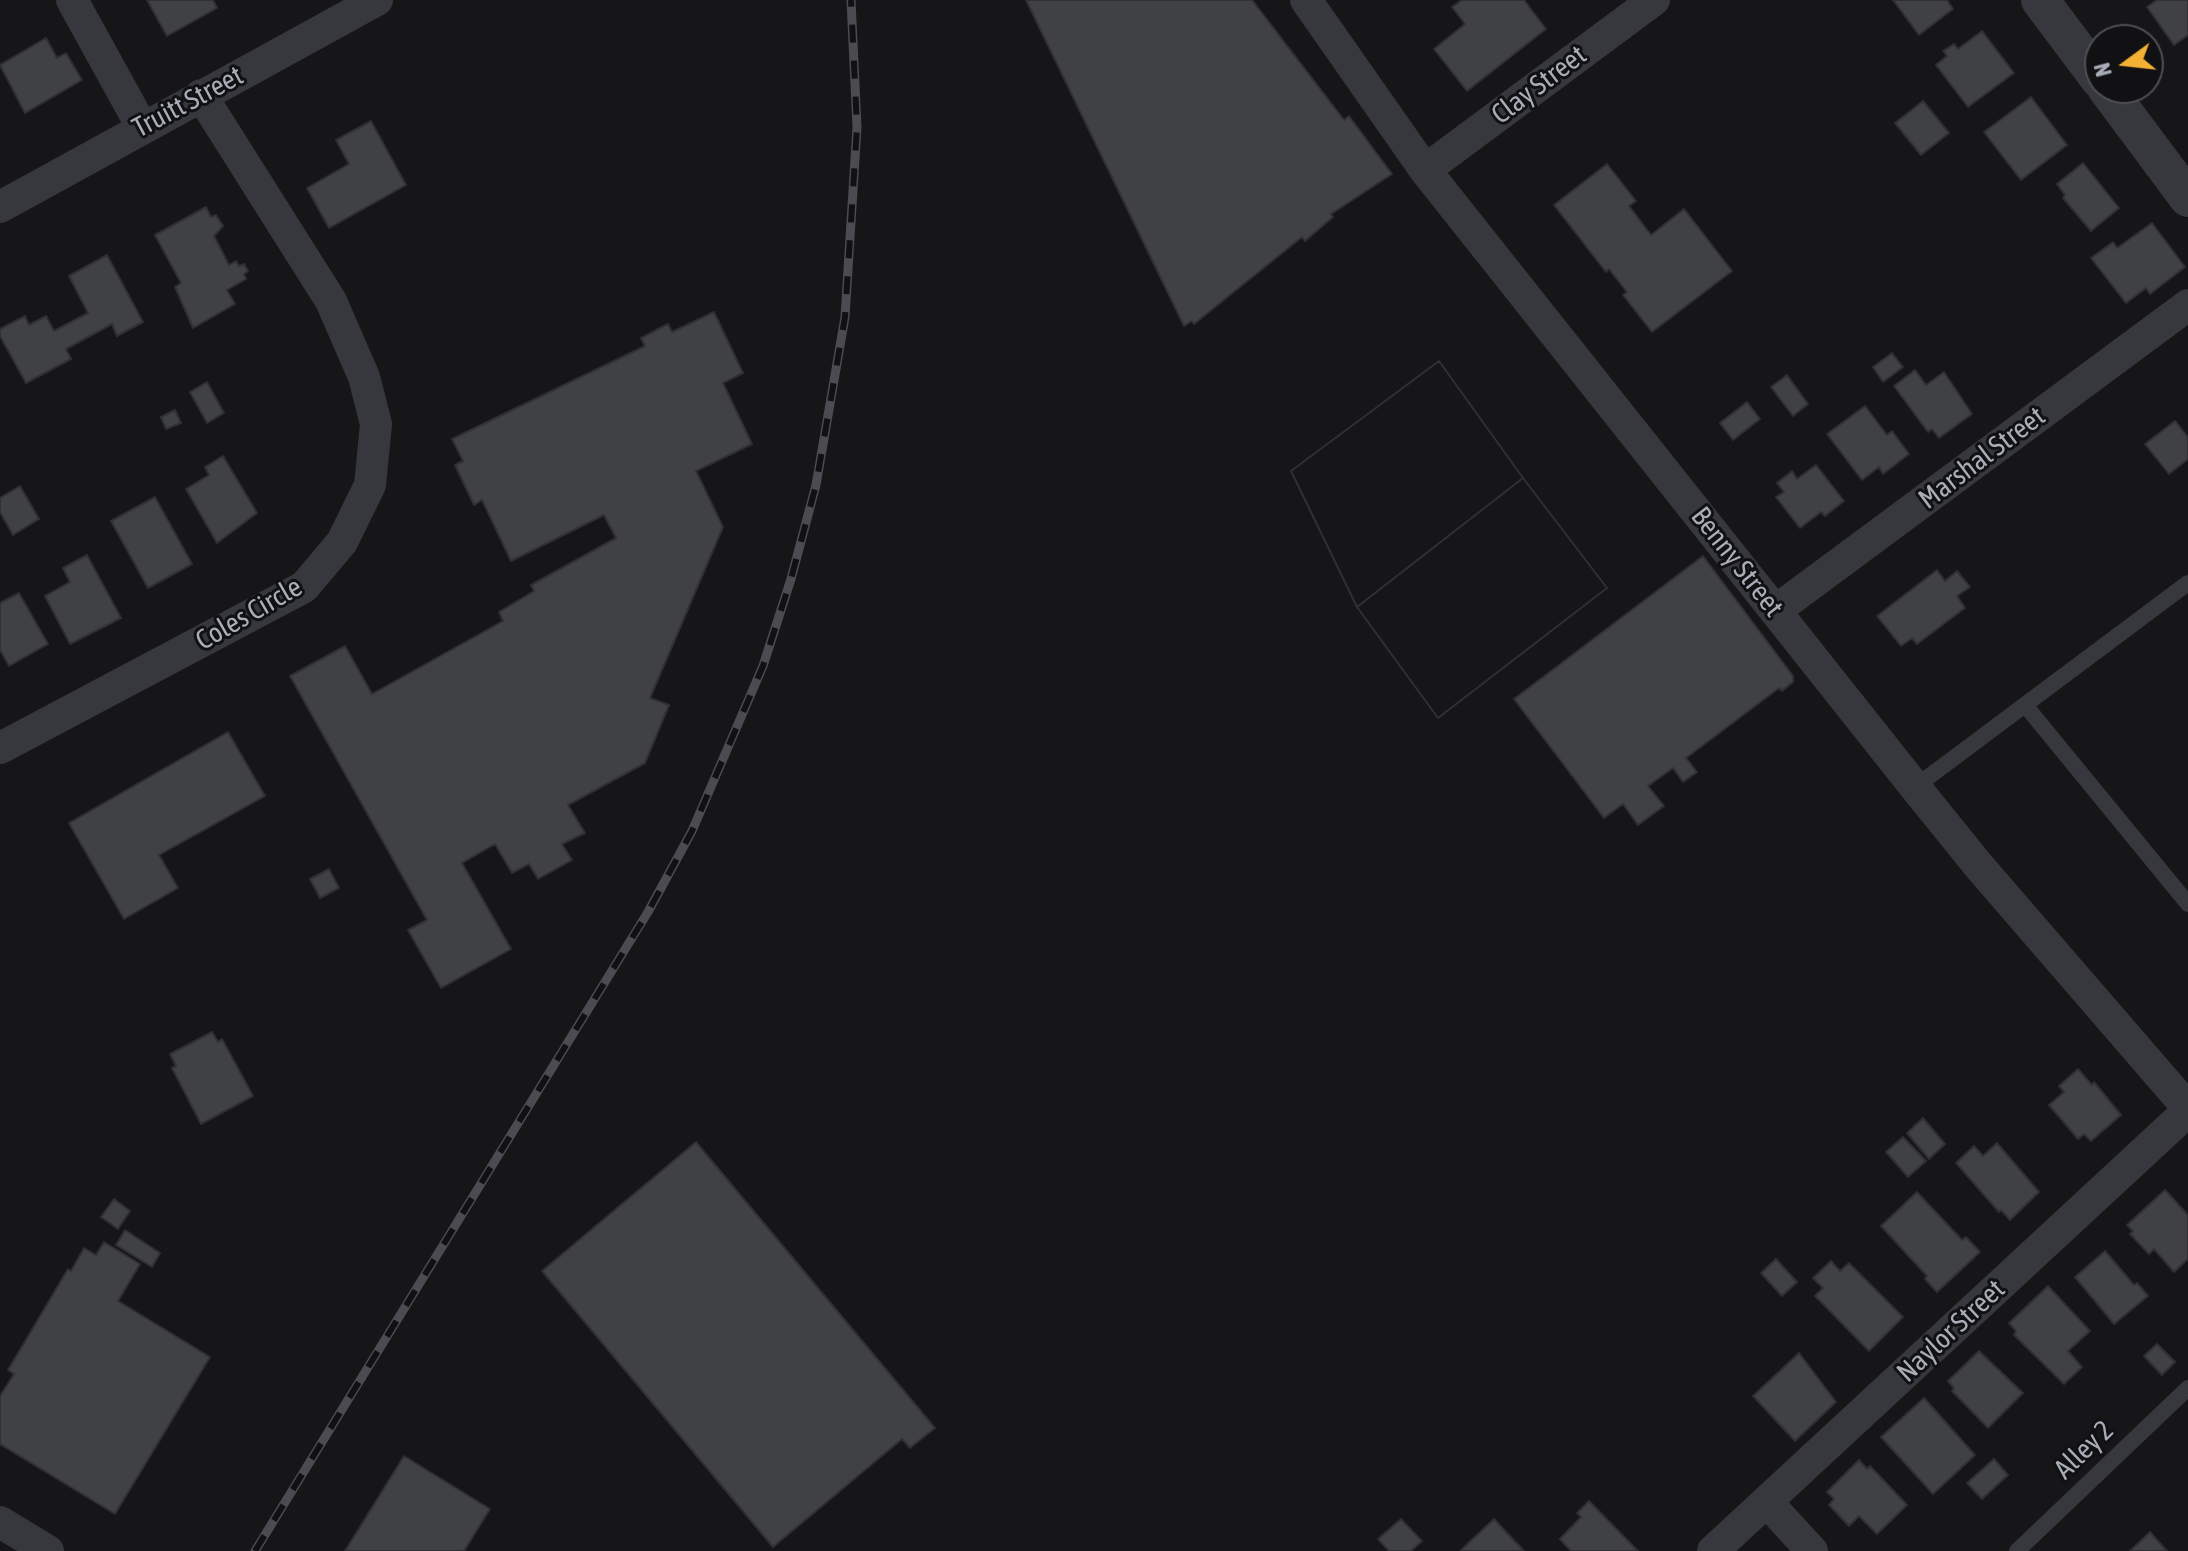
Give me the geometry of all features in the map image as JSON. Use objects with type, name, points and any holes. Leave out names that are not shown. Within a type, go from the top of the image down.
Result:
[{"type":"street","points":[[72,0],[142,127]]},
{"type":"street","name":"Truitt Street","points":[[0,207],[377,0]]},
{"type":"street","name":"Benny Street","points":[[1306,0],[1425,170],[1775,611],[1915,787],[2188,1109]]},
{"type":"street","name":"Clay Street","points":[[1425,170],[1654,0]]},
{"type":"street","points":[[2040,0],[2084,59]]},
{"type":"street","name":"Coles Circle","points":[[0,748],[304,587],[342,542],[370,485],[376,424],[353,352],[331,301],[201,95]]},
{"type":"street","points":[[2118,104],[2188,198]]},
{"type":"street","name":"Marshal Street","points":[[1775,611],[2188,305]]},
{"type":"street","name":"Naylor Street","points":[[1713,1551],[2188,1109]]},
{"type":"street","points":[[1767,1502],[1812,1551]]},
{"type":"street","points":[[0,1522],[48,1551]]},
{"type":"lane","points":[[1915,787],[2188,583]]},
{"type":"lane","points":[[2025,705],[2188,904]]},
{"type":"lane","name":"Alley 2","points":[[2017,1551],[2188,1388]]},
{"type":"building","points":[[147,0],[213,0],[217,8],[167,36]]},
{"type":"building","points":[[1026,0],[1252,0],[1344,120],[1349,116],[1392,174],[1331,214],[1333,217],[1305,241],[1302,237],[1194,324],[1192,321],[1184,326]]},
{"type":"building","points":[[1462,0],[1524,0],[1546,29],[1467,91],[1434,49],[1465,24],[1452,7]]},
{"type":"building","points":[[1893,0],[1947,0],[1953,9],[1919,35]]},
{"type":"building","points":[[2157,0],[2188,0],[2188,35],[2174,45],[2164,31],[2164,24],[2159,24],[2147,7]]},
{"type":"building","points":[[1982,31],[2014,73],[1968,107],[1936,65],[1947,56],[1943,51],[1954,44],[1958,49]]},
{"type":"building","points":[[46,38],[57,58],[66,53],[82,80],[25,113],[0,65]]},
{"type":"building","points":[[2031,97],[2067,145],[2021,180],[1984,132]]},
{"type":"building","points":[[1923,101],[1949,133],[1921,155],[1895,123]]},
{"type":"building","points":[[371,121],[406,185],[329,228],[307,188],[349,164],[336,140]]},
{"type":"building","points":[[2083,163],[2119,208],[2091,231],[2063,198],[2065,195],[2057,184]]},
{"type":"building","points":[[1607,164],[1636,201],[1629,206],[1651,235],[1684,209],[1732,271],[1652,332],[1623,295],[1627,292],[1609,269],[1606,272],[1554,205]]},
{"type":"building","points":[[206,207],[211,217],[216,215],[223,226],[214,236],[229,265],[236,261],[239,266],[244,264],[248,271],[244,274],[246,279],[227,290],[235,304],[193,328],[175,287],[181,283],[155,235]]},
{"type":"building","points":[[2152,223],[2185,267],[2150,294],[2146,288],[2126,303],[2091,258],[2113,242],[2117,248]]},
{"type":"building","points":[[107,255],[143,322],[117,336],[112,324],[66,349],[71,359],[26,383],[0,336],[0,329],[25,316],[29,325],[46,316],[54,331],[88,313],[69,276]]},
{"type":"building","points":[[714,312],[743,373],[723,383],[752,444],[696,471],[723,527],[650,698],[669,705],[645,763],[568,805],[585,833],[562,844],[572,860],[538,879],[529,864],[512,873],[495,844],[462,863],[511,949],[441,988],[408,930],[427,920],[290,676],[345,646],[372,694],[503,621],[499,612],[534,591],[531,585],[616,538],[604,515],[511,561],[482,500],[474,505],[455,465],[463,461],[452,439],[645,346],[641,338],[668,324],[672,332]]},
{"type":"building","points":[[1892,353],[1903,367],[1883,382],[1873,367]]},
{"type":"building","points":[[1439,361],[1523,478],[1357,607],[1291,471]]},
{"type":"building","points":[[1439,361],[1523,478],[1357,607],[1291,471]]},
{"type":"building","points":[[1915,370],[1926,385],[1944,372],[1972,414],[1939,438],[1932,429],[1928,432],[1894,386]]},
{"type":"building","points":[[1787,375],[1808,404],[1793,416],[1771,387]]},
{"type":"building","points":[[207,382],[224,413],[207,423],[190,392]]},
{"type":"building","points":[[1747,402],[1760,419],[1733,440],[1720,423]]},
{"type":"building","points":[[1865,406],[1887,435],[1892,431],[1909,454],[1883,474],[1879,467],[1862,480],[1827,434]]},
{"type":"building","points":[[175,410],[181,423],[166,429],[161,417]]},
{"type":"building","points":[[2175,421],[2188,437],[2188,459],[2169,474],[2145,444]]},
{"type":"building","points":[[223,456],[257,513],[217,543],[186,489],[209,475],[205,467]]},
{"type":"building","points":[[1816,465],[1844,501],[1825,516],[1821,512],[1800,528],[1776,497],[1784,492],[1777,483],[1792,471],[1797,479]]},
{"type":"building","points":[[1523,478],[1607,588],[1438,718],[1357,607]]},
{"type":"building","points":[[1523,478],[1607,588],[1438,718],[1357,607]]},
{"type":"building","points":[[20,486],[39,519],[13,535],[0,512],[0,498]]},
{"type":"building","points":[[155,497],[192,564],[148,588],[111,521]]},
{"type":"building","points":[[87,555],[121,618],[70,644],[45,596],[70,582],[63,568]]},
{"type":"building","points":[[1703,556],[1793,676],[1793,682],[1782,691],[1779,688],[1686,758],[1697,772],[1683,782],[1673,768],[1648,786],[1664,806],[1638,825],[1623,804],[1604,818],[1514,699]]},
{"type":"building","points":[[1937,570],[1945,581],[1957,571],[1970,587],[1957,596],[1965,608],[1917,644],[1912,638],[1901,646],[1877,616]]},
{"type":"building","points":[[19,593],[48,644],[9,666],[0,650],[0,603]]},
{"type":"building","points":[[228,732],[265,796],[159,855],[178,888],[124,919],[69,823]]},
{"type":"building","points":[[329,869],[339,888],[320,898],[310,879]]},
{"type":"building","points":[[212,1032],[218,1042],[222,1039],[253,1096],[201,1124],[172,1068],[176,1066],[170,1054]]},
{"type":"building","points":[[2078,1069],[2092,1085],[2094,1082],[2121,1115],[2091,1141],[2084,1134],[2078,1139],[2049,1105],[2064,1092],[2059,1086]]},
{"type":"building","points":[[1923,1118],[1945,1144],[1929,1159],[1907,1133]]},
{"type":"building","points":[[1903,1137],[1926,1161],[1908,1177],[1886,1152]]},
{"type":"building","points":[[696,1142],[935,1428],[910,1448],[902,1439],[773,1547],[542,1271]]},
{"type":"building","points":[[1997,1143],[2039,1192],[2010,1220],[2001,1210],[1999,1212],[1956,1163],[1974,1146],[1983,1156]]},
{"type":"building","points":[[2165,1190],[2188,1215],[2188,1259],[2174,1272],[2154,1249],[2149,1254],[2130,1234],[2133,1231],[2127,1225]]},
{"type":"building","points":[[1917,1192],[1962,1240],[1966,1237],[1980,1252],[1937,1292],[1925,1279],[1927,1276],[1881,1226]]},
{"type":"building","points":[[114,1199],[130,1211],[118,1229],[101,1217]]},
{"type":"building","points":[[125,1230],[160,1253],[152,1267],[116,1245]]},
{"type":"building","points":[[104,1242],[140,1264],[118,1301],[210,1357],[115,1514],[0,1444],[0,1396],[14,1374],[8,1370],[68,1269],[71,1271],[84,1248],[96,1255]]},
{"type":"building","points":[[2105,1251],[2134,1285],[2137,1283],[2148,1296],[2114,1324],[2075,1277]]},
{"type":"building","points":[[1776,1259],[1797,1282],[1782,1296],[1761,1273]]},
{"type":"building","points":[[1831,1261],[1840,1271],[1849,1263],[1903,1317],[1869,1351],[1815,1296],[1823,1288],[1813,1278]]},
{"type":"building","points":[[2048,1286],[2090,1331],[2068,1351],[2082,1367],[2064,1384],[2014,1335],[2016,1331],[2009,1323]]},
{"type":"building","points":[[2157,1344],[2175,1362],[2162,1375],[2144,1356]]},
{"type":"building","points":[[1979,1351],[2023,1393],[1988,1428],[1952,1391],[1954,1388],[1948,1381]]},
{"type":"building","points":[[1799,1353],[1836,1402],[1795,1441],[1753,1396]]},
{"type":"building","points":[[1924,1398],[1975,1455],[1933,1494],[1881,1437]]},
{"type":"building","points":[[404,1456],[490,1509],[464,1551],[345,1551]]},
{"type":"building","points":[[1994,1459],[2008,1475],[1982,1499],[1967,1483]]},
{"type":"building","points":[[1859,1460],[1867,1469],[1870,1466],[1907,1505],[1877,1534],[1859,1516],[1849,1526],[1829,1505],[1834,1499],[1827,1492]]},
{"type":"building","points":[[1589,1501],[1638,1551],[1571,1551],[1560,1539],[1581,1517],[1577,1513]]},
{"type":"building","points":[[1401,1519],[1422,1541],[1411,1551],[1389,1551],[1378,1539]]},
{"type":"building","points":[[1494,1519],[1524,1551],[1461,1551],[1461,1550]]},
{"type":"building","points":[[2150,1532],[2167,1551],[2130,1551]]},
{"type":"railway","points":[[255,1551],[648,912],[692,831],[763,666],[791,579],[816,485],[845,317],[857,127],[851,0]]}]
